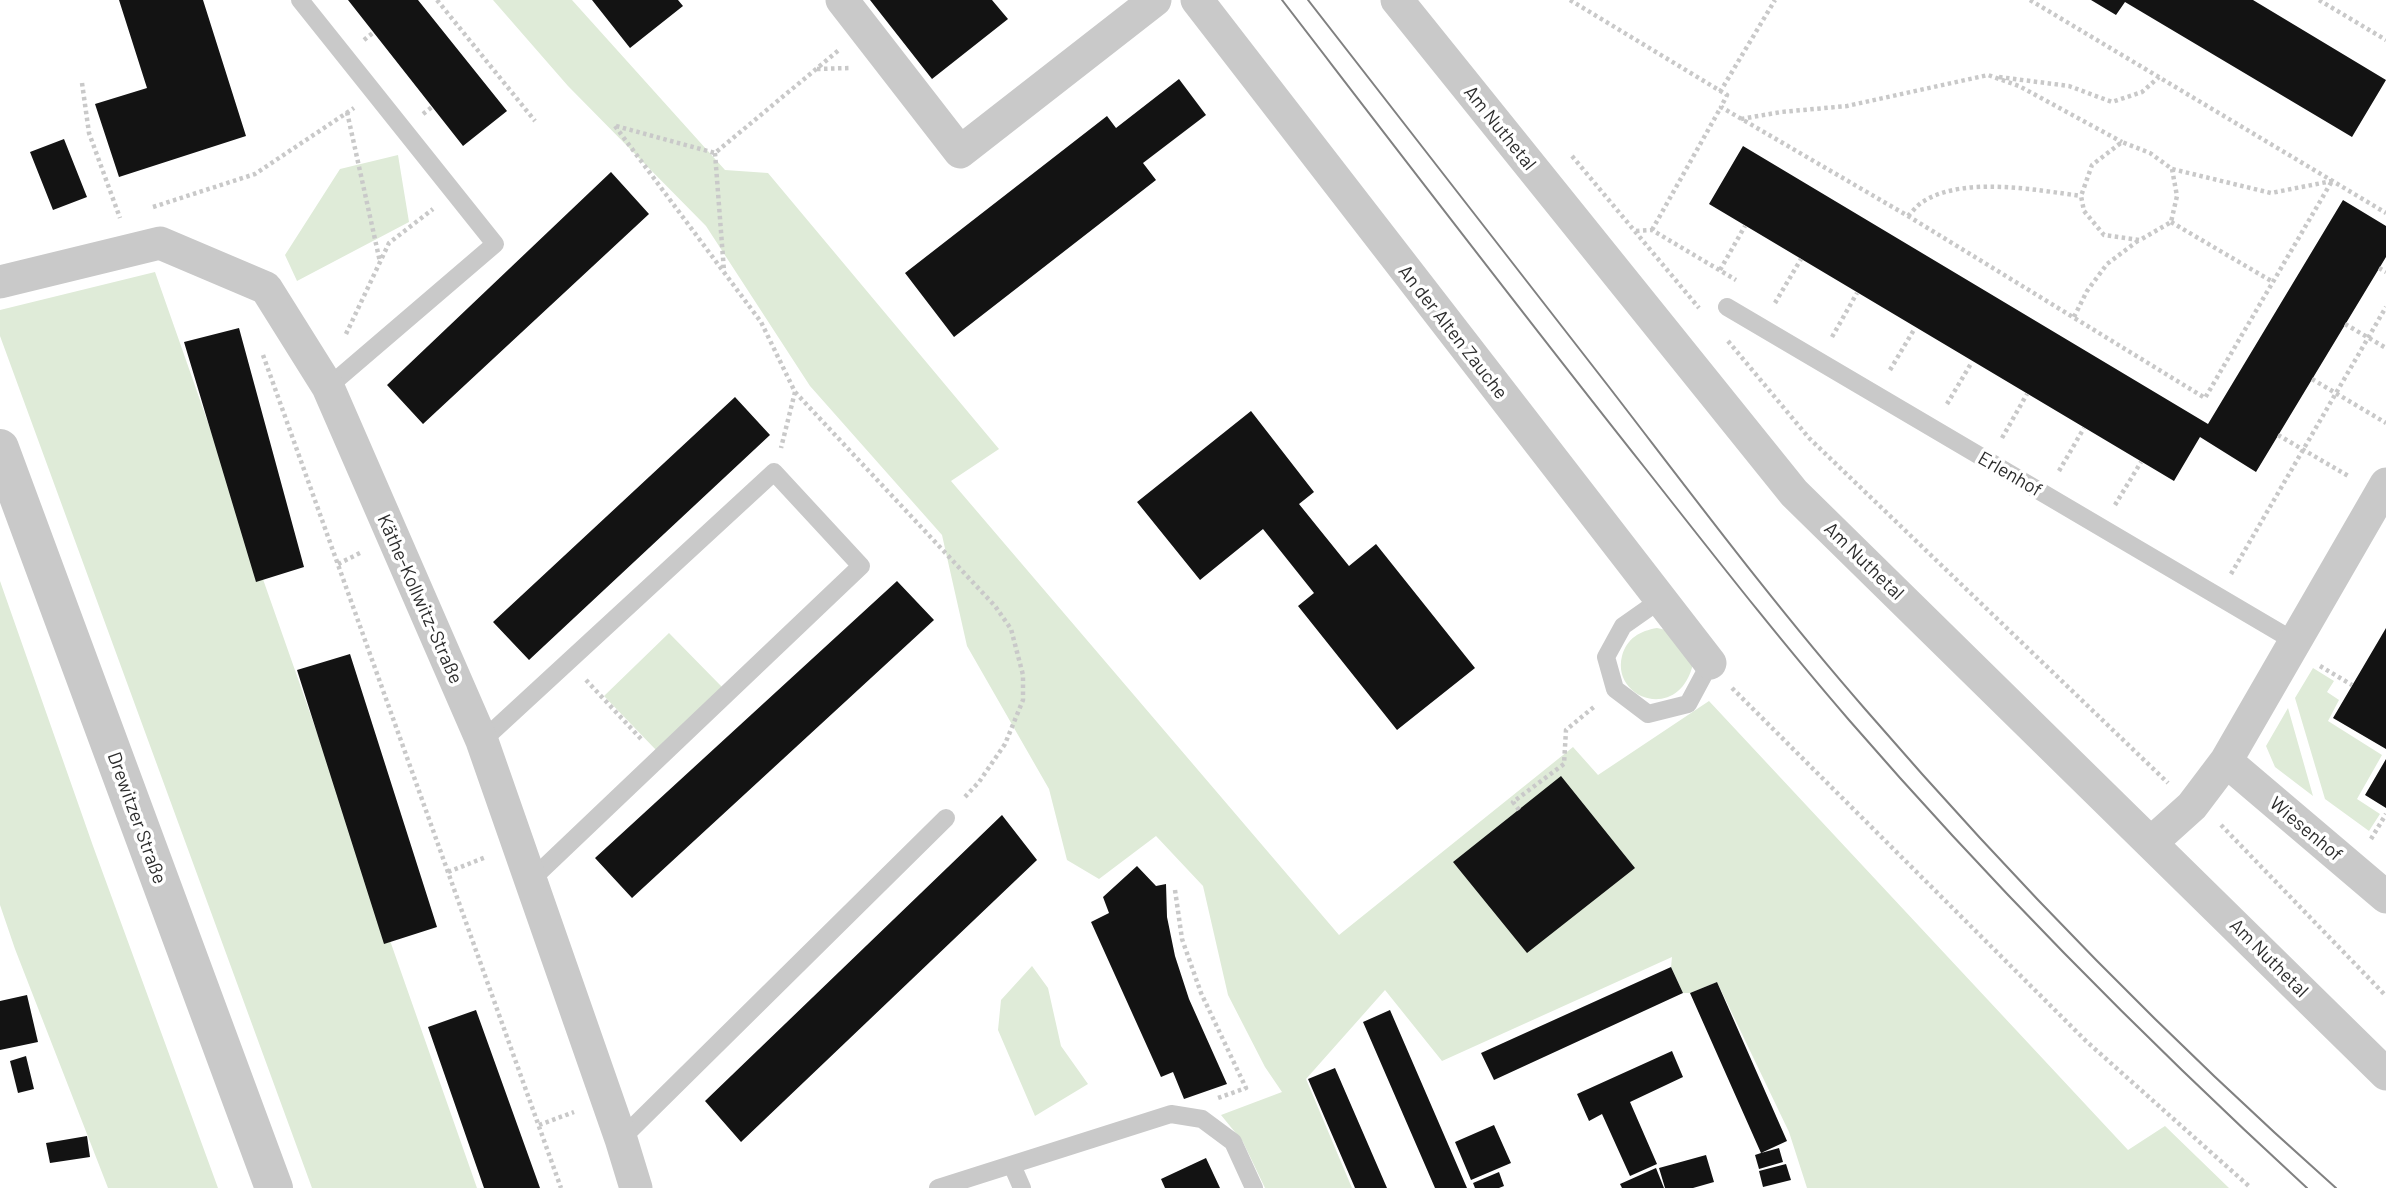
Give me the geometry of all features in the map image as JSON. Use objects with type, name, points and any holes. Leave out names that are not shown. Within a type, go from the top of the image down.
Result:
[{"type":"street","points":[[842,0],[960,152],[1156,0]]},
{"type":"street","name":"An der Alten Zauche","points":[[1197,0],[1710,663]]},
{"type":"street","name":"Am Nuthetal","points":[[1397,0],[1794,493],[2386,1074]]},
{"type":"street","points":[[0,282],[160,243]]},
{"type":"street","name":"Käthe-Kollwitz-Straße","points":[[160,243],[266,288],[328,387],[482,741],[636,1188]]},
{"type":"street","name":"Drewitzer Straße","points":[[0,448],[274,1188]]},
{"type":"street","points":[[2152,842],[2192,806],[2226,761],[2383,490]]},
{"type":"street","name":"Wiesenhof","points":[[2226,761],[2386,897]]},
{"type":"lane","points":[[300,0],[495,244],[328,387]]},
{"type":"lane","name":"Erlenhof","points":[[1727,307],[2294,641]]},
{"type":"lane","points":[[482,741],[774,472],[861,566],[531,880]]},
{"type":"lane","points":[[1660,600],[1623,626],[1606,657],[1615,690],[1648,714],[1688,704],[1710,663]]},
{"type":"lane","points":[[621,1139],[946,818]]},
{"type":"lane","points":[[938,1188],[1171,1114],[1202,1119],[1233,1142],[1254,1188]]},
{"type":"lane","points":[[1012,1165],[1022,1188]]},
{"type":"path","points":[[437,0],[535,121]]},
{"type":"path","points":[[1570,0],[1727,95],[1652,230]]},
{"type":"path","points":[[1720,92],[1774,0]]},
{"type":"path","points":[[2030,0],[2386,212]]},
{"type":"path","points":[[2319,0],[2386,40]]},
{"type":"path","points":[[715,153],[864,28]]},
{"type":"path","points":[[1741,118],[1847,106],[1988,75],[2069,86],[2112,102],[2141,92],[2159,77]]},
{"type":"path","points":[[1988,75],[2019,86],[2122,142],[2150,153],[2172,169],[2271,193],[2332,181]]},
{"type":"path","points":[[82,83],[89,133],[120,218],[129,215]]},
{"type":"path","points":[[160,243],[148,209],[255,174],[375,94]]},
{"type":"path","points":[[1721,107],[1908,216],[2205,398],[2332,181]]},
{"type":"path","points":[[347,112],[380,263]]},
{"type":"path","points":[[715,153],[615,126],[761,322],[795,392],[995,606],[1011,629],[1023,675],[1023,700],[1005,744],[979,782],[946,818]]},
{"type":"path","points":[[2122,142],[2092,165],[2081,196],[2084,211],[2105,235],[2140,240]]},
{"type":"path","points":[[1564,147],[1703,312]]},
{"type":"path","points":[[715,153],[724,273]]},
{"type":"path","points":[[2074,317],[2087,291],[2107,264],[2171,222],[2177,196],[2172,169]]},
{"type":"path","points":[[1908,216],[1923,201],[1954,190],[2005,186],[2081,196]]},
{"type":"path","points":[[328,387],[345,337],[389,243],[453,194]]},
{"type":"path","points":[[2171,222],[2273,282]]},
{"type":"path","points":[[1720,270],[1745,226]]},
{"type":"path","points":[[1635,231],[1652,230],[1742,283]]},
{"type":"path","points":[[1775,303],[1801,259]]},
{"type":"path","points":[[2379,268],[2386,272]]},
{"type":"path","points":[[1832,337],[1857,293]]},
{"type":"path","points":[[1764,296],[1786,310]]},
{"type":"path","points":[[2220,567],[2231,574],[2386,307]]},
{"type":"path","points":[[2346,324],[2386,348]]},
{"type":"path","points":[[1889,371],[1914,328]]},
{"type":"path","points":[[1821,330],[1844,344]]},
{"type":"path","points":[[1721,333],[1810,438],[2192,806],[2223,827],[2386,996]]},
{"type":"path","points":[[261,348],[561,1188]]},
{"type":"path","points":[[1947,405],[1972,362]]},
{"type":"path","points":[[1878,364],[1901,378]]},
{"type":"path","points":[[2312,379],[2386,423]]},
{"type":"path","points":[[774,472],[795,392]]},
{"type":"path","points":[[2001,438],[2027,394]]},
{"type":"path","points":[[1935,398],[1958,412]]},
{"type":"path","points":[[2059,472],[2084,428]]},
{"type":"path","points":[[1990,431],[2013,444]]},
{"type":"path","points":[[2278,435],[2383,490]]},
{"type":"path","points":[[2104,499],[2115,505],[2141,462]]},
{"type":"path","points":[[2047,465],[2070,478]]},
{"type":"path","points":[[568,662],[659,758]]},
{"type":"path","points":[[1710,663],[2086,1041],[2251,1188]]},
{"type":"path","points":[[2319,666],[2352,685]]},
{"type":"path","points":[[1518,810],[1513,802],[1564,764],[1566,730],[1615,690]]},
{"type":"path","points":[[2371,839],[2386,814]]},
{"type":"path","points":[[1171,1114],[1246,1088],[1201,993],[1182,939],[1175,890]]},
{"type":"green space","points":[[493,0],[572,0],[725,170],[768,173],[999,449],[951,481],[1339,935],[1573,747],[1598,775],[1709,701],[2128,1150],[2165,1126],[2229,1188],[1807,1188],[1789,1132],[1717,982],[1690,993],[1683,993],[1671,967],[1672,957],[1442,1061],[1385,990],[1306,1079],[1352,1188],[1265,1188],[1243,1142],[1221,1115],[1282,1092],[1265,1067],[1228,995],[1203,886],[1156,836],[1099,879],[1067,860],[1049,789],[967,646],[942,535],[810,386],[706,226],[568,86]]},
{"type":"green space","points":[[398,155],[409,222],[297,281],[285,255],[340,169]]},
{"type":"green space","points":[[155,272],[477,1188],[312,1188],[0,336],[0,310]]},
{"type":"green space","points":[[0,581],[218,1188],[108,1188],[15,949],[0,905]]},
{"type":"green space","points":[[1657,628],[1671,631],[1693,664],[1685,682],[1674,694],[1661,699],[1636,693],[1626,684],[1621,671],[1622,656],[1631,640],[1640,633]]},
{"type":"green space","points":[[669,633],[722,687],[656,750],[604,696]]},
{"type":"green space","points":[[2313,668],[2334,681],[2327,692],[2339,700],[2328,721],[2382,755],[2357,799],[2380,814],[2369,831],[2325,799],[2295,698]]},
{"type":"green space","points":[[2288,708],[2313,796],[2275,767],[2266,746]]},
{"type":"green space","points":[[1032,966],[1048,988],[1061,1046],[1088,1084],[1035,1116],[998,1030],[1001,1000]]},
{"type":"building","points":[[119,0],[203,0],[246,136],[119,177],[95,104],[147,88]]},
{"type":"building","points":[[348,0],[418,0],[507,111],[463,146]]},
{"type":"building","points":[[592,0],[678,0],[683,6],[630,48]]},
{"type":"building","points":[[870,0],[992,0],[1008,19],[932,79]]},
{"type":"building","points":[[2091,0],[2253,0],[2386,80],[2352,137],[2125,2],[2116,15]]},
{"type":"building","points":[[1179,79],[1206,115],[1143,163],[1156,180],[954,337],[905,273],[1107,116],[1116,128]]},
{"type":"building","points":[[64,139],[87,197],[53,210],[30,152]]},
{"type":"building","points":[[1743,146],[2208,424],[2343,200],[2386,226],[2386,257],[2256,472],[2200,437],[2174,481],[1709,204]]},
{"type":"building","points":[[611,172],[649,214],[423,424],[387,385]]},
{"type":"building","points":[[239,328],[304,567],[256,582],[184,342]]},
{"type":"building","points":[[735,397],[770,435],[529,660],[493,622]]},
{"type":"building","points":[[1251,411],[1314,492],[1299,504],[1349,566],[1376,544],[1475,668],[1397,730],[1298,606],[1314,593],[1263,529],[1200,580],[1137,502]]},
{"type":"building","points":[[897,581],[934,620],[632,898],[595,858]]},
{"type":"building","points":[[2386,628],[2386,749],[2333,718]]},
{"type":"building","points":[[350,654],[437,927],[384,944],[297,670]]},
{"type":"building","points":[[2386,759],[2386,808],[2365,795]]},
{"type":"building","points":[[1561,776],[1635,868],[1527,953],[1453,862]]},
{"type":"building","points":[[1002,815],[1037,860],[741,1142],[705,1101]]},
{"type":"building","points":[[1137,866],[1156,886],[1166,884],[1167,917],[1175,956],[1189,999],[1227,1084],[1184,1099],[1173,1072],[1161,1077],[1091,922],[1109,913],[1103,897]]},
{"type":"building","points":[[1671,967],[1683,993],[1494,1080],[1481,1053]]},
{"type":"building","points":[[1717,982],[1787,1141],[1761,1153],[1690,993]]},
{"type":"building","points":[[27,995],[38,1042],[0,1050],[0,1001]]},
{"type":"building","points":[[476,1010],[540,1188],[484,1188],[428,1027]]},
{"type":"building","points":[[1390,1010],[1467,1188],[1435,1188],[1363,1022]]},
{"type":"building","points":[[1672,1051],[1683,1077],[1630,1102],[1657,1164],[1630,1176],[1602,1114],[1589,1121],[1577,1094]]},
{"type":"building","points":[[26,1056],[34,1089],[18,1093],[10,1061]]},
{"type":"building","points":[[1335,1068],[1387,1188],[1355,1188],[1308,1079]]},
{"type":"building","points":[[1494,1125],[1511,1163],[1471,1180],[1455,1142]]},
{"type":"building","points":[[87,1136],[90,1157],[50,1163],[46,1143]]},
{"type":"building","points":[[1779,1148],[1783,1162],[1759,1169],[1755,1155]]},
{"type":"building","points":[[1706,1155],[1714,1182],[1693,1188],[1665,1188],[1659,1168]]},
{"type":"building","points":[[1206,1158],[1220,1188],[1165,1188],[1161,1179]]},
{"type":"building","points":[[1786,1164],[1791,1180],[1763,1187],[1759,1171]]},
{"type":"building","points":[[1656,1168],[1664,1188],[1622,1188],[1620,1184]]},
{"type":"building","points":[[1499,1172],[1504,1186],[1475,1188],[1473,1183]]},
{"type":"tram line","points":[[1282,0],[1599,410],[1849,720],[2014,902],[2188,1076],[2307,1188]]},
{"type":"tram line","points":[[1308,0],[1735,550],[1865,709],[2034,896],[2152,1016],[2336,1188]]}]
